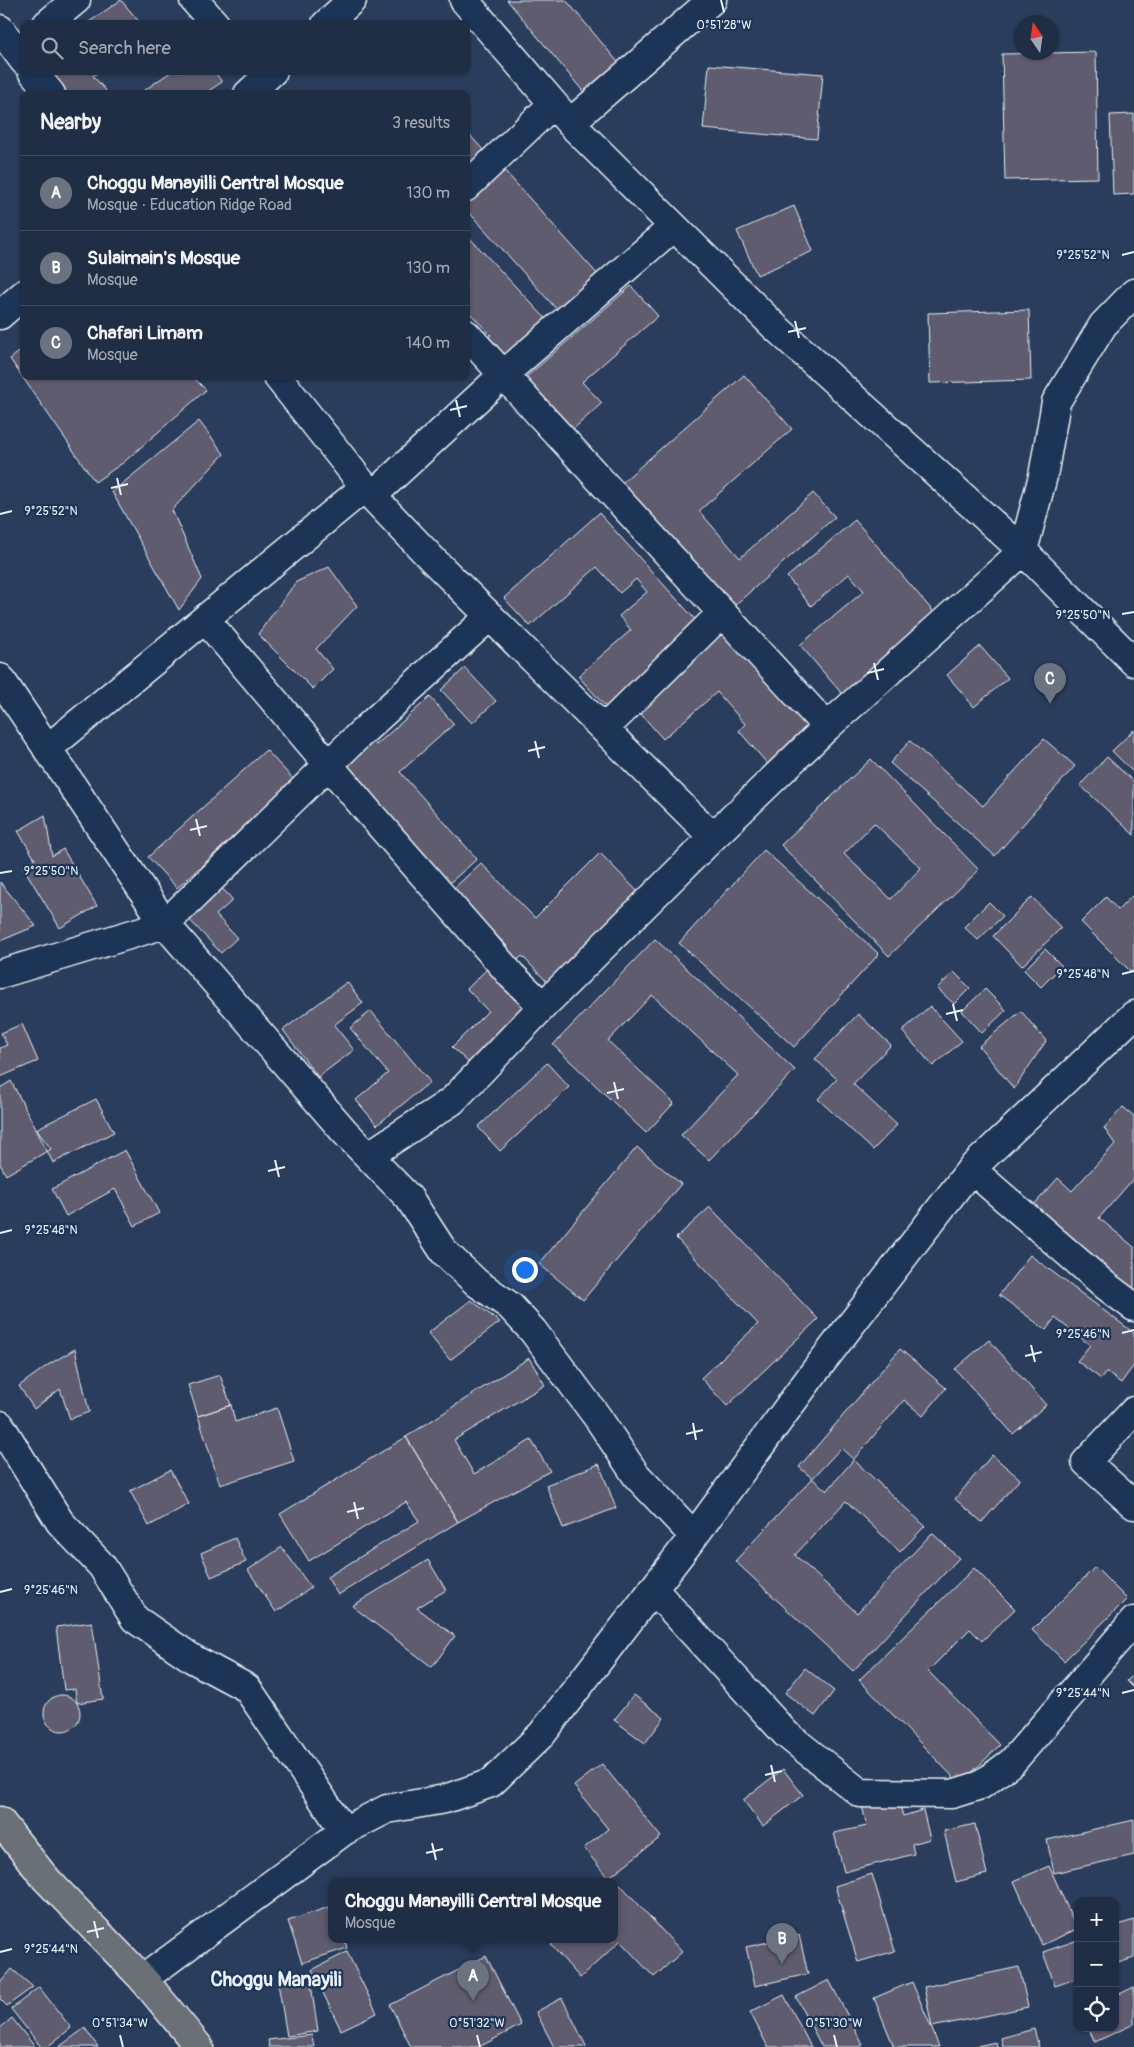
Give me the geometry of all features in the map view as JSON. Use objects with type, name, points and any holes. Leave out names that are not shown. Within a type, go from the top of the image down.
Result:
[{"type":"main road","points":[[0,1821],[46,1879],[143,1979],[199,2047]]},
{"type":"street","points":[[52,20],[76,0]]},
{"type":"street","points":[[194,0],[212,20]]},
{"type":"street","points":[[330,20],[352,0]]},
{"type":"street","points":[[464,0],[562,114],[774,326],[1023,551],[1134,662]]},
{"type":"street","points":[[470,184],[712,0]]},
{"type":"street","points":[[35,75],[48,90]]},
{"type":"street","points":[[48,749],[205,619],[368,491],[673,226]]},
{"type":"street","points":[[368,1156],[452,1101],[543,1006],[827,727],[1023,551],[1043,476],[1056,402],[1103,325],[1134,293]]},
{"type":"street","points":[[0,315],[20,298]]},
{"type":"street","points":[[470,338],[827,727]]},
{"type":"street","points":[[281,380],[368,491],[490,616],[713,837]]},
{"type":"street","points":[[604,729],[722,613]]},
{"type":"street","points":[[0,974],[165,924],[328,764],[490,616]]},
{"type":"street","points":[[205,619],[512,976],[543,1006]]},
{"type":"street","points":[[0,678],[165,924],[337,1123],[409,1198],[444,1252],[476,1283],[510,1306],[533,1331],[598,1418],[636,1475],[694,1536]]},
{"type":"street","points":[[143,1979],[344,1831],[387,1809],[445,1799],[491,1783],[542,1734],[694,1536],[812,1375],[971,1169],[1134,1015]]},
{"type":"street","points":[[971,1169],[1106,1286],[1134,1307]]},
{"type":"street","points":[[1134,1411],[1086,1462],[1134,1505]]},
{"type":"street","points":[[0,1425],[60,1522],[102,1566],[135,1620],[193,1659],[247,1688],[344,1831]]},
{"type":"street","points":[[652,1589],[786,1734],[860,1793],[952,1794],[981,1785],[1012,1762],[1134,1621]]},
{"type":"building","points":[[121,0],[138,20],[92,20]]},
{"type":"building","points":[[507,0],[566,0],[622,67],[587,96]]},
{"type":"building","points":[[1096,52],[1098,178],[1005,180],[1002,54],[1014,54],[1014,60],[1059,60],[1059,53]]},
{"type":"building","points":[[709,65],[823,74],[817,139],[703,129]]},
{"type":"building","points":[[52,75],[94,75],[93,76],[105,90],[63,90]]},
{"type":"building","points":[[166,75],[217,75],[222,82],[210,90],[145,90]]},
{"type":"building","points":[[1134,114],[1134,194],[1113,195],[1110,115]]},
{"type":"building","points":[[470,135],[485,152],[470,164]]},
{"type":"building","points":[[504,170],[601,278],[560,313],[470,213],[470,200]]},
{"type":"building","points":[[794,206],[813,251],[757,275],[737,231]]},
{"type":"building","points":[[470,238],[547,320],[501,363],[483,343],[491,335],[470,313]]},
{"type":"building","points":[[631,286],[658,316],[582,382],[602,403],[570,432],[524,379]]},
{"type":"building","points":[[1029,310],[1031,380],[930,383],[928,313]]},
{"type":"building","points":[[20,351],[20,373],[10,359]]},
{"type":"building","points":[[744,375],[792,429],[699,511],[740,558],[813,493],[835,517],[727,612],[616,488]]},
{"type":"building","points":[[25,380],[196,380],[206,390],[124,462],[95,482]]},
{"type":"building","points":[[199,421],[224,454],[172,510],[202,579],[179,610],[112,492]]},
{"type":"building","points":[[599,513],[701,626],[607,708],[578,676],[631,630],[619,616],[647,592],[636,579],[620,593],[597,567],[530,626],[504,598]]},
{"type":"building","points":[[855,520],[937,616],[843,695],[800,645],[864,591],[849,574],[811,606],[787,577]]},
{"type":"building","points":[[329,567],[357,606],[316,649],[333,669],[313,689],[258,634],[296,582]]},
{"type":"building","points":[[722,628],[815,731],[772,769],[739,731],[745,724],[717,692],[663,739],[634,706]]},
{"type":"building","points":[[980,646],[1008,678],[974,707],[947,675]]},
{"type":"building","points":[[465,668],[496,701],[472,723],[441,690]]},
{"type":"building","points":[[430,697],[454,724],[400,772],[477,859],[446,886],[339,767],[371,739],[376,745]]},
{"type":"building","points":[[1134,730],[1134,771],[1133,772],[1112,751]]},
{"type":"building","points":[[1044,739],[1075,766],[995,856],[890,763],[910,741],[983,806]]},
{"type":"building","points":[[266,750],[295,781],[177,888],[148,857]]},
{"type":"building","points":[[1107,757],[1134,782],[1134,835],[1080,785]]},
{"type":"building","points":[[871,759],[979,870],[889,956],[781,845]],"holes":[[[874,823],[921,868],[891,899],[844,854]]]},
{"type":"building","points":[[45,815],[52,856],[63,849],[97,906],[60,928],[23,867],[35,859],[18,831]]},
{"type":"building","points":[[764,850],[879,954],[794,1047],[679,943]]},
{"type":"building","points":[[600,853],[642,896],[550,985],[522,956],[513,965],[502,954],[509,948],[452,890],[481,863],[535,918]]},
{"type":"building","points":[[0,882],[36,926],[0,941]]},
{"type":"building","points":[[218,884],[233,900],[216,915],[237,938],[221,953],[185,915]]},
{"type":"building","points":[[1134,894],[1134,969],[1131,972],[1081,922],[1106,897],[1118,910]]},
{"type":"building","points":[[1032,897],[1061,928],[1022,966],[993,936]]},
{"type":"building","points":[[989,902],[1003,916],[978,940],[964,927]]},
{"type":"building","points":[[655,939],[795,1070],[709,1160],[681,1135],[738,1075],[652,995],[608,1041],[674,1103],[646,1133],[553,1045]]},
{"type":"building","points":[[1045,949],[1062,966],[1041,987],[1024,970]]},
{"type":"building","points":[[487,969],[526,1007],[470,1064],[452,1047],[488,1011],[467,989]]},
{"type":"building","points":[[954,972],[970,988],[954,1004],[937,988]]},
{"type":"building","points":[[347,982],[363,1003],[334,1025],[354,1050],[318,1077],[283,1030]]},
{"type":"building","points":[[985,989],[1006,1010],[982,1033],[962,1011]]},
{"type":"building","points":[[930,1006],[962,1041],[933,1066],[902,1031]]},
{"type":"building","points":[[371,1011],[430,1082],[377,1125],[356,1100],[388,1073],[350,1028]]},
{"type":"building","points":[[1021,1011],[1046,1041],[1014,1089],[979,1046]]},
{"type":"building","points":[[858,1014],[891,1045],[853,1084],[897,1125],[873,1150],[818,1099],[837,1079],[815,1059]]},
{"type":"building","points":[[22,1024],[38,1061],[0,1077],[0,1048],[7,1045],[1,1033]]},
{"type":"building","points":[[547,1063],[569,1087],[500,1151],[478,1127]]},
{"type":"building","points":[[11,1081],[36,1129],[51,1149],[6,1175],[0,1164],[0,1088]]},
{"type":"building","points":[[96,1099],[114,1132],[53,1163],[36,1129]]},
{"type":"building","points":[[1123,1107],[1134,1116],[1134,1178],[1099,1218],[1134,1247],[1134,1297],[1031,1208],[1058,1178],[1072,1191],[1115,1144],[1104,1128]]},
{"type":"building","points":[[637,1147],[681,1184],[583,1300],[539,1264]]},
{"type":"building","points":[[125,1150],[159,1213],[135,1226],[115,1189],[66,1216],[52,1189]]},
{"type":"building","points":[[710,1207],[818,1319],[727,1406],[701,1378],[758,1324],[676,1238]]},
{"type":"building","points":[[1030,1255],[1134,1333],[1134,1365],[1121,1383],[1106,1372],[1101,1379],[1077,1361],[1090,1345],[1055,1318],[1046,1330],[999,1295]]},
{"type":"building","points":[[471,1300],[500,1322],[450,1360],[428,1333]]},
{"type":"building","points":[[989,1340],[1046,1405],[1013,1434],[955,1369]]},
{"type":"building","points":[[75,1349],[89,1412],[70,1419],[60,1389],[34,1409],[19,1386],[48,1365]]},
{"type":"building","points":[[900,1349],[946,1388],[923,1416],[904,1400],[827,1491],[799,1467]]},
{"type":"building","points":[[529,1358],[545,1385],[454,1440],[474,1474],[531,1440],[550,1471],[458,1522],[406,1437]]},
{"type":"building","points":[[220,1375],[231,1405],[198,1416],[188,1385]]},
{"type":"building","points":[[231,1405],[235,1422],[277,1408],[294,1461],[220,1485],[198,1416]]},
{"type":"building","points":[[406,1437],[458,1522],[338,1595],[327,1577],[419,1521],[406,1502],[309,1561],[280,1514]]},
{"type":"building","points":[[841,1448],[925,1526],[900,1552],[846,1501],[795,1555],[857,1613],[932,1533],[959,1558],[853,1671],[735,1561]]},
{"type":"building","points":[[992,1455],[1020,1479],[982,1522],[955,1499]]},
{"type":"building","points":[[599,1464],[616,1508],[563,1528],[546,1485]]},
{"type":"building","points":[[170,1470],[189,1504],[149,1526],[130,1491]]},
{"type":"building","points":[[235,1538],[246,1562],[211,1577],[201,1553]]},
{"type":"building","points":[[282,1547],[311,1588],[276,1612],[248,1570]]},
{"type":"building","points":[[428,1560],[446,1590],[417,1608],[455,1636],[432,1667],[352,1606]]},
{"type":"building","points":[[1095,1567],[1127,1599],[1064,1661],[1032,1630]]},
{"type":"building","points":[[974,1568],[1015,1609],[982,1641],[970,1629],[928,1671],[1000,1745],[960,1784],[859,1680]]},
{"type":"building","points":[[92,1622],[103,1699],[77,1703],[75,1689],[64,1690],[56,1627]]},
{"type":"building","points":[[805,1668],[834,1691],[815,1716],[785,1693]]},
{"type":"building","points":[[1134,1674],[1134,1688],[1127,1681]]},
{"type":"building","points":[[62,1695],[74,1701],[80,1713],[74,1725],[62,1731],[50,1725],[44,1713],[50,1701]]},
{"type":"building","points":[[634,1695],[664,1718],[645,1743],[614,1720]]},
{"type":"building","points":[[602,1764],[661,1837],[608,1878],[584,1848],[608,1829],[574,1786]]},
{"type":"building","points":[[783,1769],[803,1795],[763,1826],[743,1800]]},
{"type":"building","points":[[898,1797],[903,1816],[923,1810],[930,1839],[912,1844],[914,1854],[844,1872],[834,1833],[867,1826],[862,1806]]},
{"type":"building","points":[[1134,1820],[1134,1855],[1054,1873],[1047,1840]]},
{"type":"building","points":[[975,1824],[987,1874],[956,1882],[944,1831]]},
{"type":"building","points":[[1049,1866],[1074,1922],[1074,1930],[1042,1945],[1014,1881]]},
{"type":"building","points":[[872,1874],[895,1951],[858,1962],[835,1886]]},
{"type":"building","points":[[620,1884],[682,1952],[654,1977],[620,1941],[618,1943],[618,1885]]},
{"type":"building","points":[[328,1907],[328,1943],[346,1943],[347,1948],[302,1963],[288,1921]]},
{"type":"building","points":[[1134,1920],[1134,1958],[1119,1963],[1119,1942],[1119,1925]]},
{"type":"building","points":[[799,1935],[808,1974],[755,1986],[746,1947]]},
{"type":"building","points":[[1074,1941],[1074,1979],[1055,1986],[1043,1952]]},
{"type":"building","points":[[553,1943],[618,1943],[580,1978],[551,1945]]},
{"type":"building","points":[[347,1952],[377,2013],[341,2030],[312,1970]]},
{"type":"building","points":[[486,1956],[521,2025],[479,2047],[411,2047],[390,2005]]},
{"type":"building","points":[[1019,1967],[1028,2007],[932,2027],[924,1987]]},
{"type":"building","points":[[12,1969],[33,1987],[7,2006],[0,1999],[0,1983]]},
{"type":"building","points":[[310,1978],[318,2031],[287,2036],[278,1983]]},
{"type":"building","points":[[829,1980],[863,2045],[859,2047],[822,2047],[796,1997]]},
{"type":"building","points":[[912,1982],[939,2047],[894,2047],[874,1998]]},
{"type":"building","points":[[39,1987],[71,2028],[47,2047],[41,2047],[11,2009]]},
{"type":"building","points":[[1134,1987],[1134,2024],[1119,2031],[1119,1994]]},
{"type":"building","points":[[784,1995],[811,2047],[768,2047],[750,2012]]},
{"type":"building","points":[[562,1998],[586,2046],[584,2047],[554,2047],[536,2012]]},
{"type":"building","points":[[12,2018],[35,2047],[0,2047],[0,2028]]},
{"type":"building","points":[[85,2028],[98,2047],[59,2047]]},
{"type":"building","points":[[1034,2029],[1039,2047],[1003,2047],[1001,2038]]},
{"type":"building","points":[[1090,2032],[1117,2032],[1095,2042]]},
{"type":"building","points":[[312,2035],[314,2047],[269,2047],[268,2040]]},
{"type":"building","points":[[996,2042],[997,2047],[972,2047]]},
{"type":"place","name":"Chafari Limam","points":[[1050,704]]},
{"type":"place","name":"Sulaimain's Mosque","points":[[782,1964]]},
{"type":"place","name":"Choggu Manayilli Central Mosque","points":[[473,2001]]},
{"type":"district","name":"Choggu Manayili","points":[[276,1979]]}]
